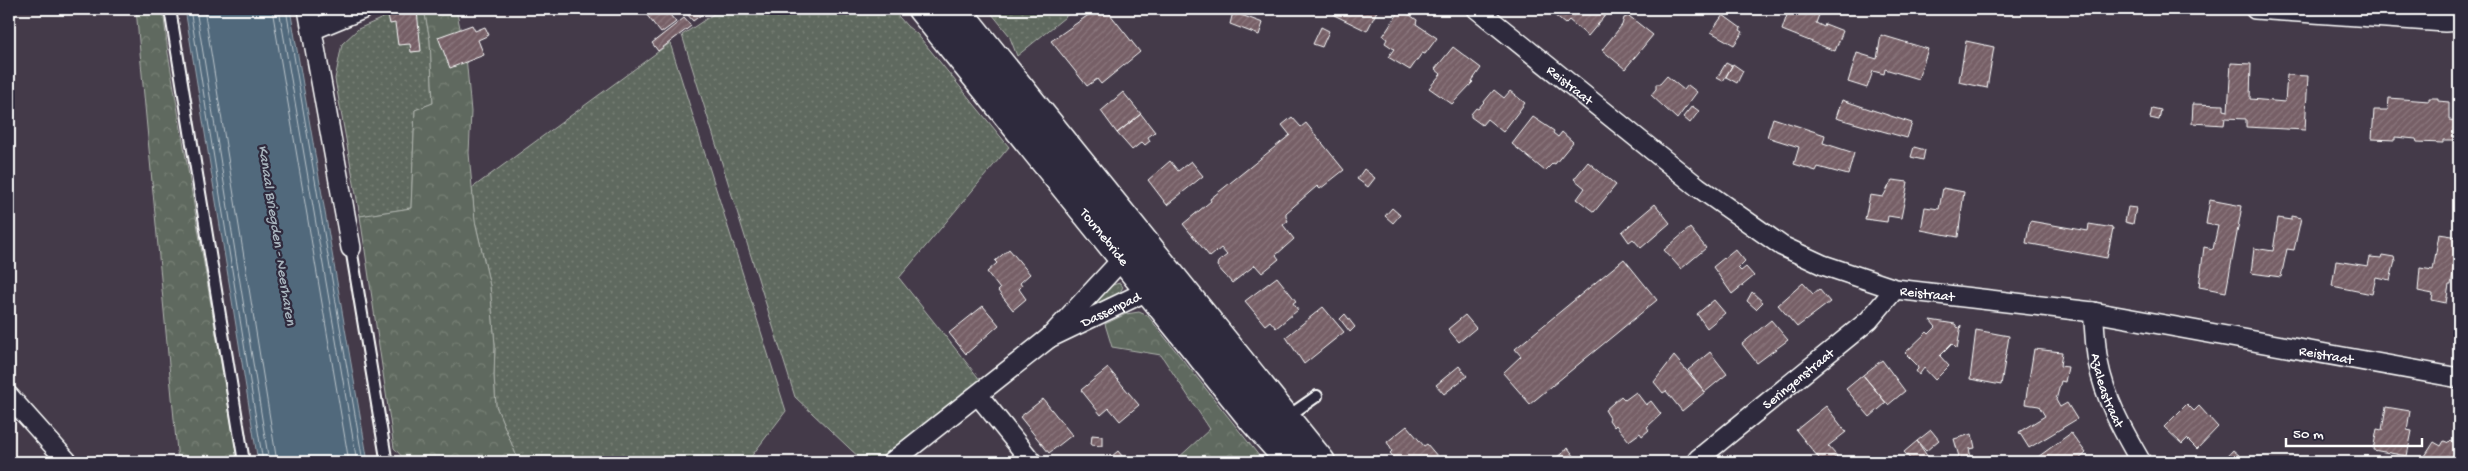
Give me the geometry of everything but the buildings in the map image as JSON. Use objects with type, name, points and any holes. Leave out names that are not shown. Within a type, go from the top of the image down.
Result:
[{"type":"main road","name":"Tournebride","points":[[922,9],[1149,290],[1276,426],[1321,462]]},
{"type":"main road","name":"Tournebride","points":[[956,9],[1160,262],[1276,426],[1291,462]]},
{"type":"street","points":[[308,9],[351,248]]},
{"type":"street","points":[[312,30],[363,9]]},
{"type":"street","name":"Reistraat","points":[[1477,9],[1698,188],[1782,246],[1823,265],[1895,289],[2093,312],[2459,378]]},
{"type":"street","points":[[2255,9],[2444,22],[2459,20]]},
{"type":"street","points":[[1125,262],[1160,262]]},
{"type":"street","name":"Dassenpad","points":[[892,462],[1049,338],[1096,285],[1115,267],[1125,262]]},
{"type":"street","name":"Dassenpad","points":[[1049,338],[1149,290],[1160,262]]},
{"type":"street","name":"Seringenstraat","points":[[1700,462],[1698,460],[1869,320],[1895,289]]},
{"type":"street","name":"Azaleastraat","points":[[2093,312],[2098,362],[2108,399],[2141,462]]},
{"type":"street","points":[[978,395],[1032,462]]},
{"type":"street","points":[[9,396],[68,462]]},
{"type":"lane","points":[[170,9],[244,462]]},
{"type":"lane","points":[[351,248],[386,458],[390,462]]},
{"type":"lane","points":[[1276,426],[1317,396]]},
{"type":"green space","points":[[136,9],[163,9],[168,53],[238,462],[178,462]]},
{"type":"green space","points":[[403,9],[424,9],[430,40],[433,103],[415,110],[411,208],[360,216],[335,79],[342,44],[358,29]]},
{"type":"green space","points":[[424,9],[456,9],[466,56],[471,112],[469,153],[475,221],[490,286],[495,345],[494,376],[496,406],[519,462],[407,462],[394,448],[360,216],[411,208],[415,110],[433,103],[430,40]]},
{"type":"green space","points":[[721,9],[892,9],[917,34],[1009,147],[899,278],[981,381],[881,462],[864,462],[795,397],[682,35]]},
{"type":"green space","points":[[988,9],[1075,9],[1017,56],[1009,35]]},
{"type":"green space","points":[[670,43],[786,411],[747,462],[519,462],[496,406],[494,376],[495,345],[490,286],[475,221],[472,188]]},
{"type":"green space","points":[[1120,283],[1123,287],[1120,292],[1084,316],[1102,291]]},
{"type":"green space","points":[[1139,312],[1148,316],[1264,462],[1180,462],[1177,459],[1210,429],[1161,355],[1112,347],[1105,324],[1126,314]]},
{"type":"water","name":"Kanaal Briegden - Neerharen","points":[[185,9],[290,9],[368,462],[258,462]]}]
